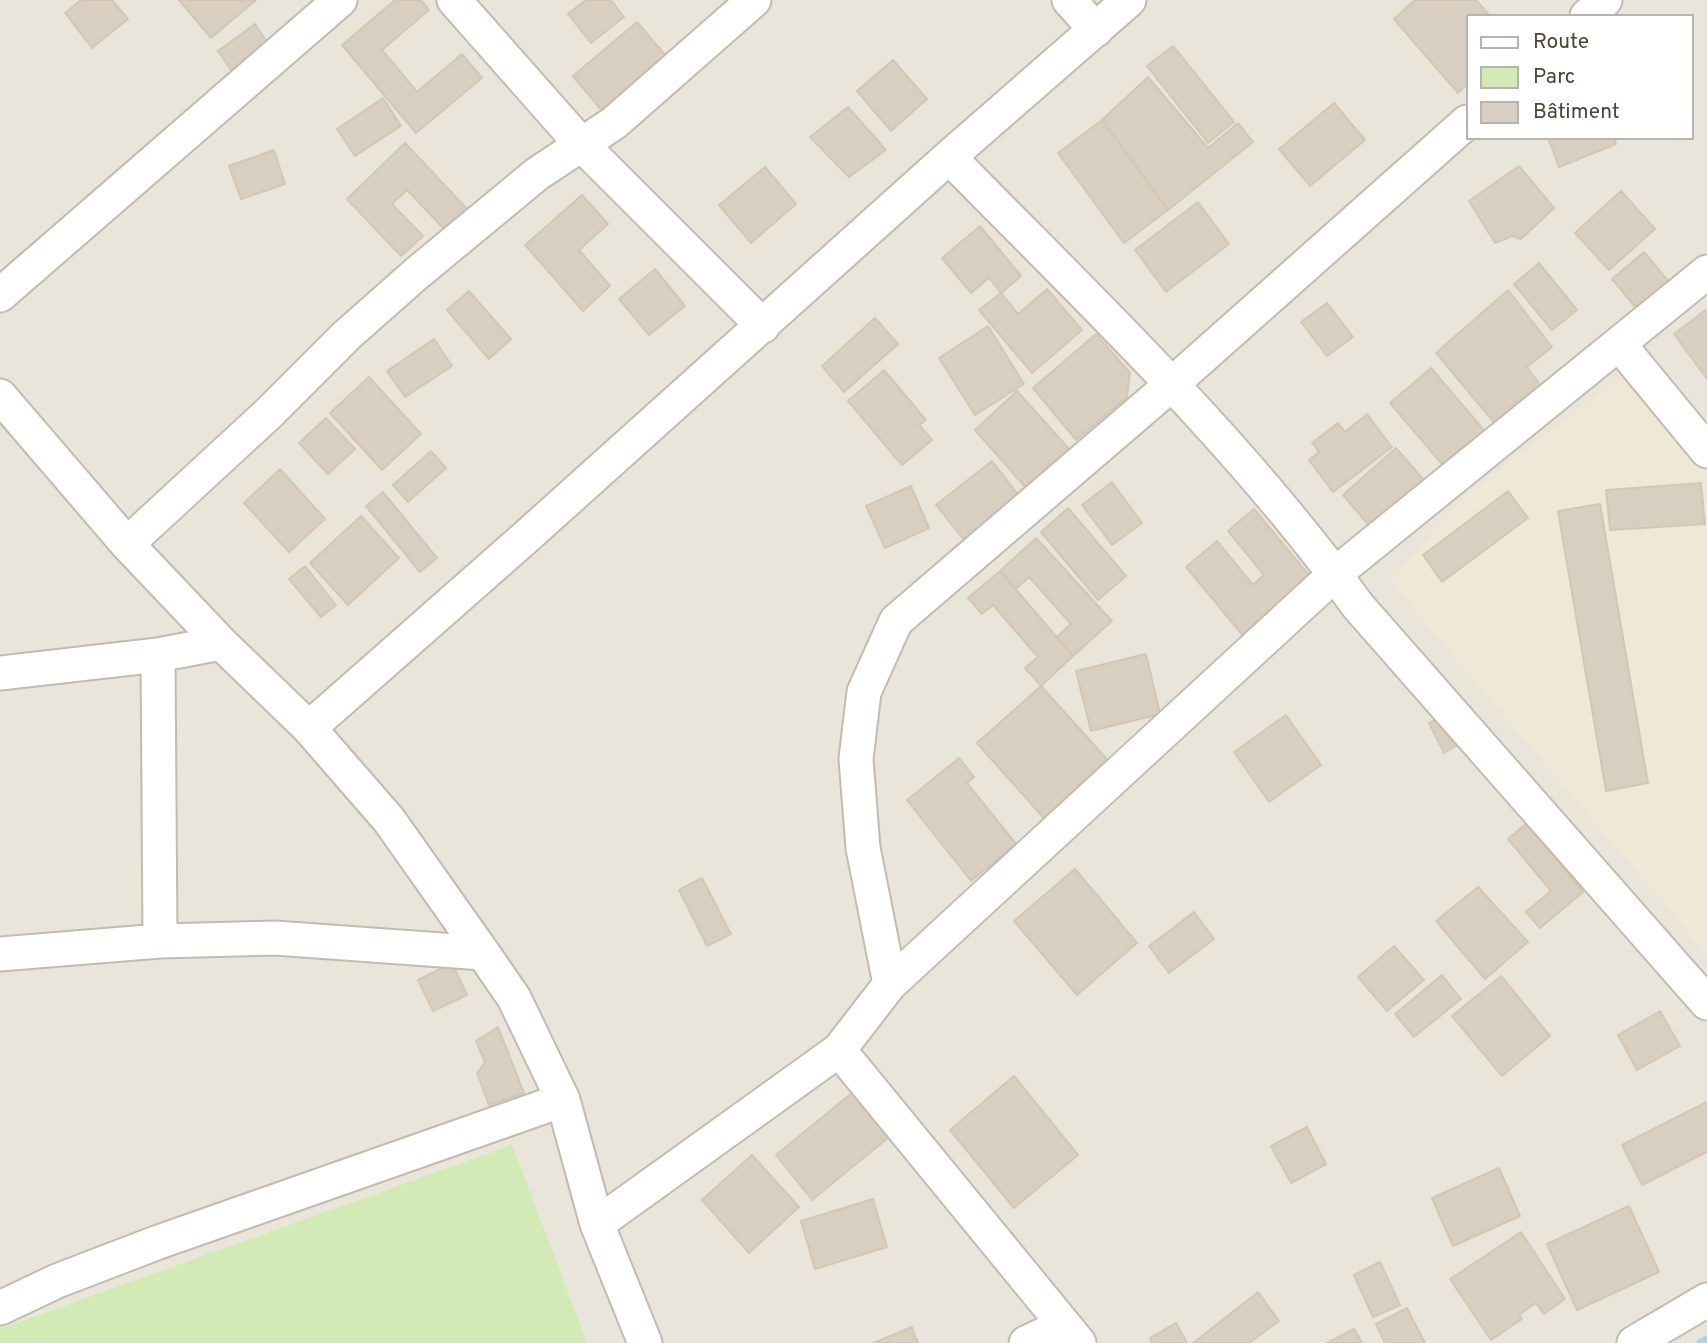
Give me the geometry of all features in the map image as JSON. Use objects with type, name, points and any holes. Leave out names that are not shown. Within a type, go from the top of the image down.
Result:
[{"type":"street","points":[[0,295],[340,0]]},
{"type":"street","points":[[454,0],[581,144],[763,326]]},
{"type":"street","points":[[127,544],[269,412],[347,335],[416,274],[537,174],[614,123],[754,0]]},
{"type":"street","points":[[1069,0],[1096,30]]},
{"type":"street","points":[[309,728],[1129,0]]},
{"type":"street","points":[[1589,14],[1605,0]]},
{"type":"street","points":[[890,985],[863,848],[856,759],[864,692],[896,621],[1172,384],[1466,123]]},
{"type":"street","points":[[949,157],[1213,426],[1335,574],[1357,606],[1707,1003]]},
{"type":"street","points":[[597,1224],[839,1050],[890,985],[1335,574],[1707,272]]},
{"type":"street","points":[[1619,345],[1707,451]]},
{"type":"street","points":[[6,411],[221,643],[309,728],[389,820],[483,953],[513,998],[563,1100],[597,1224],[645,1343]]},
{"type":"street","points":[[0,673],[158,655],[221,643]]},
{"type":"street","points":[[158,655],[160,941]]},
{"type":"street","points":[[0,954],[160,941],[275,938],[483,953]]},
{"type":"street","points":[[839,1050],[1072,1334],[1026,1343]]},
{"type":"street","points":[[0,1308],[57,1281],[226,1217],[366,1171],[563,1100]]},
{"type":"street","points":[[1634,1343],[1707,1300]]},
{"type":"shaded area","points":[[0,0],[1707,0],[1707,1343],[0,1343]]},
{"type":"shaded area","points":[[1619,379],[1707,459],[1707,955],[1391,582],[1461,499]]},
{"type":"green space","points":[[512,1145],[587,1343],[0,1343],[0,1329]]},
{"type":"building","points":[[81,0],[112,0],[128,19],[92,48],[65,13]]},
{"type":"building","points":[[179,0],[256,0],[211,38]]},
{"type":"building","points":[[395,0],[421,0],[429,10],[382,50],[417,92],[462,54],[482,78],[416,133],[342,45]]},
{"type":"building","points":[[586,0],[611,0],[624,17],[591,43],[568,14]]},
{"type":"building","points":[[1415,0],[1476,0],[1488,14],[1466,14],[1466,85],[1458,93],[1394,19]]},
{"type":"building","points":[[637,22],[667,57],[602,111],[573,76]]},
{"type":"building","points":[[255,24],[271,48],[234,74],[218,51]]},
{"type":"building","points":[[1173,46],[1234,122],[1208,143],[1147,66]]},
{"type":"building","points":[[893,60],[927,99],[891,131],[857,91]]},
{"type":"building","points":[[1148,77],[1208,148],[1238,123],[1253,142],[1168,210],[1102,120]]},
{"type":"building","points":[[383,98],[401,126],[355,156],[337,129]]},
{"type":"building","points":[[1334,103],[1365,140],[1310,186],[1279,149]]},
{"type":"building","points":[[848,107],[886,150],[849,177],[810,137]]},
{"type":"building","points":[[1102,120],[1168,210],[1124,243],[1058,153]]},
{"type":"building","points":[[1549,140],[1615,140],[1616,144],[1559,167]]},
{"type":"building","points":[[405,143],[469,211],[447,232],[407,190],[392,204],[423,236],[401,256],[347,199]]},
{"type":"building","points":[[274,150],[285,184],[241,199],[229,166]]},
{"type":"building","points":[[1519,166],[1554,208],[1521,239],[1512,236],[1495,243],[1469,201]]},
{"type":"building","points":[[765,167],[796,204],[751,243],[719,205]]},
{"type":"building","points":[[1621,191],[1655,229],[1609,270],[1575,233]]},
{"type":"building","points":[[582,195],[608,224],[579,250],[610,286],[583,311],[525,245]]},
{"type":"building","points":[[1198,202],[1229,244],[1166,292],[1135,250]]},
{"type":"building","points":[[980,226],[1021,276],[1001,293],[989,278],[971,293],[942,258]]},
{"type":"building","points":[[1644,252],[1669,282],[1637,309],[1612,279]]},
{"type":"building","points":[[1539,263],[1577,310],[1552,330],[1514,284]]},
{"type":"building","points":[[655,269],[685,306],[649,335],[619,299]]},
{"type":"building","points":[[1047,289],[1082,330],[1032,373],[979,310],[1001,293],[1018,314]]},
{"type":"building","points":[[1508,290],[1552,347],[1527,367],[1543,389],[1497,426],[1436,353]]},
{"type":"building","points":[[469,291],[511,339],[489,359],[447,310]]},
{"type":"building","points":[[1327,303],[1353,337],[1327,356],[1301,322]]},
{"type":"building","points":[[1707,309],[1707,379],[1674,334]]},
{"type":"building","points":[[875,318],[898,344],[844,392],[822,366]]},
{"type":"building","points":[[988,326],[1024,384],[975,415],[939,358]]},
{"type":"building","points":[[1096,334],[1130,373],[1127,397],[1076,440],[1033,388]]},
{"type":"building","points":[[434,339],[452,366],[405,397],[387,371]]},
{"type":"building","points":[[1431,368],[1488,435],[1447,470],[1390,403]]},
{"type":"building","points":[[884,370],[926,420],[919,425],[932,440],[902,465],[848,401]]},
{"type":"building","points":[[369,377],[421,434],[382,470],[330,413]]},
{"type":"building","points":[[1017,391],[1070,450],[1027,489],[975,430]]},
{"type":"building","points":[[1367,414],[1392,447],[1333,492],[1309,460],[1319,452],[1312,443],[1338,423],[1345,432]]},
{"type":"building","points":[[326,418],[355,449],[328,474],[299,443]]},
{"type":"building","points":[[1396,448],[1430,487],[1376,534],[1343,495]]},
{"type":"building","points":[[431,451],[446,468],[408,502],[393,485]]},
{"type":"building","points":[[992,461],[1020,497],[964,540],[936,505]]},
{"type":"building","points":[[280,469],[325,519],[289,552],[244,503]]},
{"type":"building","points":[[1112,482],[1142,523],[1112,545],[1082,505]]},
{"type":"building","points":[[1701,483],[1705,524],[1610,530],[1606,490]]},
{"type":"building","points":[[911,486],[929,528],[885,548],[866,506]]},
{"type":"building","points":[[1508,491],[1528,518],[1442,582],[1423,555]]},
{"type":"building","points":[[383,492],[437,558],[420,572],[366,506]]},
{"type":"building","points":[[1600,504],[1648,783],[1606,791],[1558,511]]},
{"type":"building","points":[[1068,508],[1126,576],[1098,600],[1041,532]]},
{"type":"building","points":[[1254,509],[1318,586],[1250,644],[1186,567],[1217,541],[1253,585],[1264,575],[1228,531]]},
{"type":"building","points":[[361,516],[399,558],[348,605],[310,563]]},
{"type":"building","points":[[1036,538],[1112,621],[1073,656],[1057,637],[1071,624],[1029,577],[1016,589],[1000,571]]},
{"type":"building","points":[[305,566],[336,605],[321,617],[289,579]]},
{"type":"building","points":[[1000,571],[1073,656],[1041,686],[1025,668],[1038,657],[993,605],[982,614],[968,598]]},
{"type":"building","points":[[1146,654],[1160,714],[1091,731],[1076,671]]},
{"type":"building","points":[[1041,686],[1114,767],[1050,825],[977,743]]},
{"type":"building","points":[[1286,715],[1321,765],[1269,802],[1234,752]]},
{"type":"building","points":[[1444,716],[1458,745],[1444,753],[1429,723]]},
{"type":"building","points":[[959,758],[974,777],[967,783],[1016,844],[971,881],[907,800]]},
{"type":"building","points":[[1527,823],[1583,892],[1540,928],[1526,912],[1551,891],[1508,839]]},
{"type":"building","points":[[1075,869],[1137,943],[1077,995],[1014,921]]},
{"type":"building","points":[[702,878],[731,934],[707,946],[679,890]]},
{"type":"building","points":[[1478,887],[1528,942],[1485,979],[1436,921]]},
{"type":"building","points":[[1194,912],[1214,939],[1169,973],[1149,946]]},
{"type":"building","points":[[1394,946],[1424,980],[1387,1011],[1358,977]]},
{"type":"building","points":[[452,963],[467,995],[433,1011],[418,980]]},
{"type":"building","points":[[1442,975],[1461,999],[1414,1037],[1395,1014]]},
{"type":"building","points":[[1501,976],[1550,1036],[1502,1076],[1452,1016]]},
{"type":"building","points":[[1660,1011],[1680,1046],[1637,1070],[1618,1035]]},
{"type":"building","points":[[498,1027],[524,1093],[489,1105],[477,1073],[485,1062],[476,1041]]},
{"type":"building","points":[[1014,1076],[1078,1155],[1014,1208],[950,1130]]},
{"type":"building","points":[[858,1088],[894,1133],[812,1200],[776,1155]]},
{"type":"building","points":[[1707,1102],[1707,1152],[1642,1185],[1622,1145]]},
{"type":"building","points":[[1307,1127],[1326,1164],[1291,1183],[1271,1146]]},
{"type":"building","points":[[752,1155],[799,1207],[749,1253],[702,1200]]},
{"type":"building","points":[[1499,1168],[1520,1216],[1453,1246],[1432,1198]]},
{"type":"building","points":[[873,1199],[887,1247],[815,1269],[801,1221]]},
{"type":"building","points":[[1629,1206],[1659,1272],[1577,1310],[1547,1244]]},
{"type":"building","points":[[1521,1232],[1565,1299],[1544,1314],[1536,1303],[1519,1315],[1522,1319],[1491,1340],[1450,1279]]},
{"type":"building","points":[[1380,1262],[1400,1305],[1373,1317],[1354,1275]]},
{"type":"building","points":[[1258,1292],[1279,1321],[1249,1343],[1193,1343]]},
{"type":"building","points":[[1407,1308],[1425,1343],[1385,1343],[1376,1324]]},
{"type":"building","points":[[1176,1323],[1187,1343],[1152,1343],[1150,1338]]},
{"type":"building","points":[[912,1327],[918,1343],[873,1343]]},
{"type":"building","points":[[1354,1329],[1362,1343],[1327,1343]]},
{"type":"waterway","points":[[1701,1343],[1707,1340]]}]
